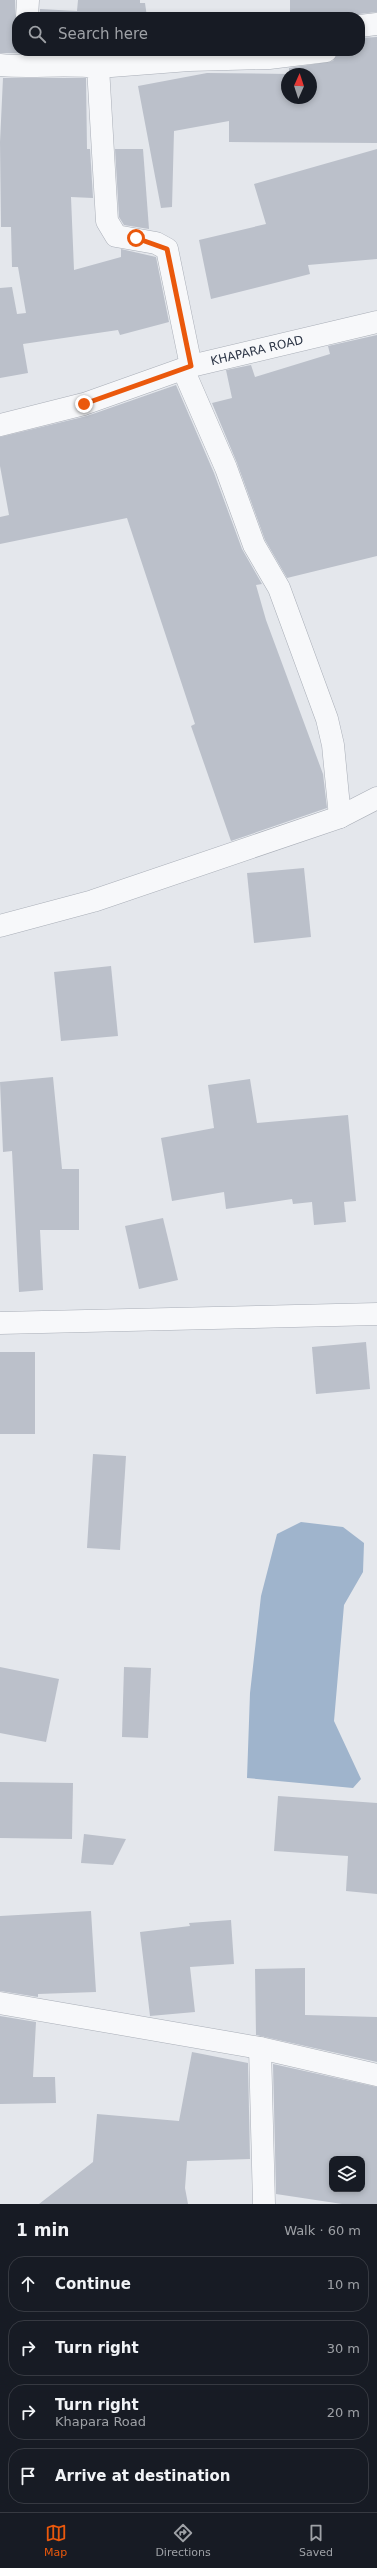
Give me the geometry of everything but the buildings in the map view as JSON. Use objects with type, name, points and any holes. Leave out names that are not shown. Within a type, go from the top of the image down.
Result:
[{"type":"street","points":[[27,12],[28,0]]},
{"type":"street","points":[[365,25],[377,24]]},
{"type":"street","points":[[0,65],[25,59],[98,68],[189,60],[269,58],[285,56]]},
{"type":"street","points":[[98,68],[106,221],[116,236],[149,242],[167,249],[187,368],[254,545],[279,588],[328,719],[333,745],[340,817]]},
{"type":"street","name":"KHAPARA ROAD","points":[[0,426],[84,404],[187,368],[377,322]]},
{"type":"street","points":[[0,926],[93,901],[340,817],[377,798]]},
{"type":"street","points":[[0,1323],[377,1314]]},
{"type":"street","points":[[0,2003],[260,2048],[377,2075]]},
{"type":"street","points":[[260,2048],[264,2204]]},
{"type":"water","points":[[301,1522],[343,1527],[364,1543],[363,1572],[344,1605],[334,1721],[361,1779],[353,1788],[247,1778],[250,1693],[261,1596],[277,1534]]},
{"type":"route","points":[[84,404],[136,387],[191,366],[167,249],[156,243],[136,238]]}]
